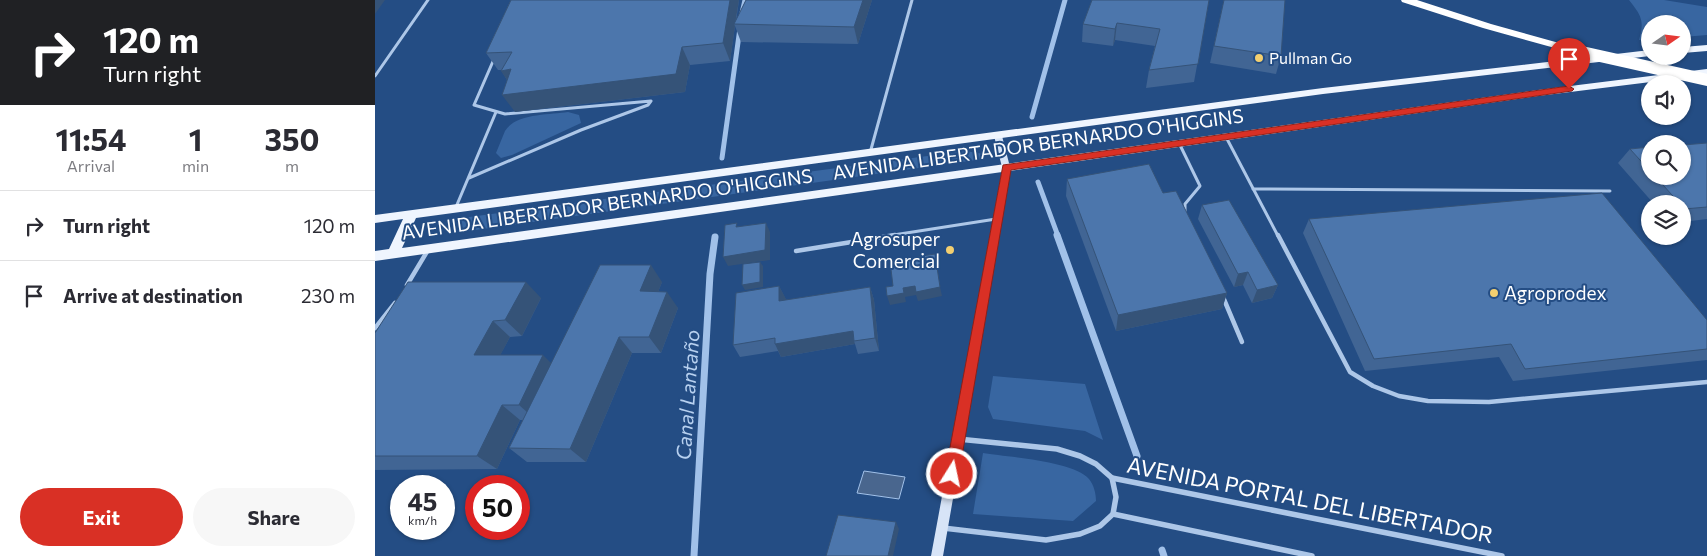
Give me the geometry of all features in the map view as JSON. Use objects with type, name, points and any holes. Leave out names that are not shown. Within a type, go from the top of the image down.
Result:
[{"type":"highway","points":[[1406,0],[1487,26],[1573,50],[1707,80]]},
{"type":"main road","points":[[1691,49],[1707,48]]},
{"type":"main road","name":"AVENIDA LIBERTADOR BERNARDO O'HIGGINS","points":[[375,219],[1269,98],[1576,60],[1641,54]]},
{"type":"main road","name":"AVENIDA LIBERTADOR BERNARDO O'HIGGINS","points":[[375,256],[1179,143],[1707,72]]},
{"type":"main road","points":[[937,556],[1006,167],[998,136]]},
{"type":"main road","points":[[393,254],[412,214]]},
{"type":"street","name":"AVENIDA PORTAL DEL LIBERTADOR","points":[[958,439],[1057,449],[1080,456],[1096,464],[1112,478],[1502,556]]},
{"type":"street","name":"AVENIDA PORTAL DEL LIBERTADOR","points":[[1112,478],[1116,497],[1113,514]]},
{"type":"street","points":[[942,528],[1046,540],[1080,534],[1100,526],[1113,514],[1312,556]]},
{"type":"lane","points":[[375,76],[428,0]]},
{"type":"lane","points":[[870,153],[913,0]]},
{"type":"lane","points":[[469,178],[581,130],[648,105],[651,101],[505,114],[474,105],[498,51]]},
{"type":"lane","points":[[456,208],[495,112]]},
{"type":"lane","points":[[1226,137],[1350,372],[1363,383],[1406,397],[1437,402],[1487,403],[1707,382]]},
{"type":"lane","points":[[1179,143],[1201,186],[1185,204],[1185,212],[1189,221]]},
{"type":"lane","points":[[1253,188],[1610,191]]},
{"type":"lane","points":[[796,251],[997,219]]},
{"type":"lane","points":[[405,288],[430,248]]},
{"type":"lane","points":[[1221,293],[1242,342]]},
{"type":"lane","points":[[375,328],[401,296]]},
{"type":"shaded area","points":[[1629,0],[1664,0],[1707,7],[1707,35],[1691,36],[1691,15],[1641,15],[1641,18]]},
{"type":"shaded area","points":[[568,112],[579,115],[581,123],[512,155],[501,158],[496,153],[505,131],[517,121],[534,116]]},
{"type":"shaded area","points":[[965,151],[984,154],[983,159],[454,233],[444,230],[448,223],[462,218]]},
{"type":"shaded area","points":[[993,376],[1085,384],[1103,440],[1085,431],[993,419],[988,407]]},
{"type":"shaded area","points":[[983,453],[1055,464],[1081,473],[1092,484],[1096,501],[1073,521],[973,514]]},
{"type":"shaded area","points":[[864,471],[905,477],[899,499],[857,493]]},
{"type":"building","points":[[511,0],[730,0],[723,43],[682,47],[676,74],[502,95],[511,69],[501,71],[512,52],[486,53]]},
{"type":"building","points":[[746,0],[863,0],[854,27],[734,24]]},
{"type":"building","points":[[1092,0],[1209,0],[1198,64],[1149,70],[1160,29],[1117,23],[1115,29],[1083,24]]},
{"type":"building","points":[[1224,0],[1285,0],[1281,56],[1214,46]]},
{"type":"building","points":[[1707,143],[1707,207],[1691,208],[1691,195],[1672,195],[1663,185],[1691,185],[1691,144]]},
{"type":"building","points":[[1641,148],[1641,161],[1630,149]]},
{"type":"building","points":[[1149,164],[1163,193],[1176,191],[1227,293],[1118,315],[1067,179]]},
{"type":"building","name":"Agroprodex","points":[[1602,193],[1641,240],[1641,245],[1645,245],[1707,320],[1707,349],[1525,369],[1511,344],[1374,359],[1309,219]]},
{"type":"building","points":[[1229,200],[1278,285],[1257,290],[1248,272],[1238,274],[1202,205]]},
{"type":"building","points":[[737,223],[736,227],[766,223],[765,250],[723,257],[725,225]]},
{"type":"building","points":[[935,254],[940,287],[916,292],[915,286],[903,288],[904,293],[887,296],[886,287],[893,286],[890,261]]},
{"type":"building","points":[[760,262],[760,282],[742,285],[743,264]]},
{"type":"building","points":[[600,265],[651,265],[640,291],[667,292],[649,337],[619,337],[570,449],[509,448]]},
{"type":"building","points":[[408,282],[526,282],[505,320],[493,321],[474,355],[543,355],[519,405],[502,405],[477,456],[375,456],[375,333]]},
{"type":"building","points":[[779,286],[779,301],[870,287],[875,338],[854,341],[853,331],[775,344],[775,338],[733,345],[736,293]]},
{"type":"building","points":[[838,515],[896,522],[888,556],[826,556]]},
{"type":"waterway","name":"Canal Lantaño","points":[[742,13],[745,0]]},
{"type":"waterway","points":[[1032,117],[1065,0]]},
{"type":"waterway","name":"Canal Lantaño","points":[[722,158],[740,28]]},
{"type":"waterway","points":[[1038,182],[1058,236]]},
{"type":"waterway","points":[[1057,235],[1137,456]]},
{"type":"waterway","name":"Canal Lantaño","points":[[694,556],[710,274],[715,237]]},
{"type":"waterway","points":[[1162,550],[1164,556]]},
{"type":"place","name":"Pullman Go","points":[[1259,58]]},
{"type":"place","name":"Agrosuper Comercial","points":[[950,250]]},
{"type":"place","name":"Agroprodex","points":[[1494,293]]},
{"type":"route","points":[[952,474],[1006,167],[1569,89]]}]
